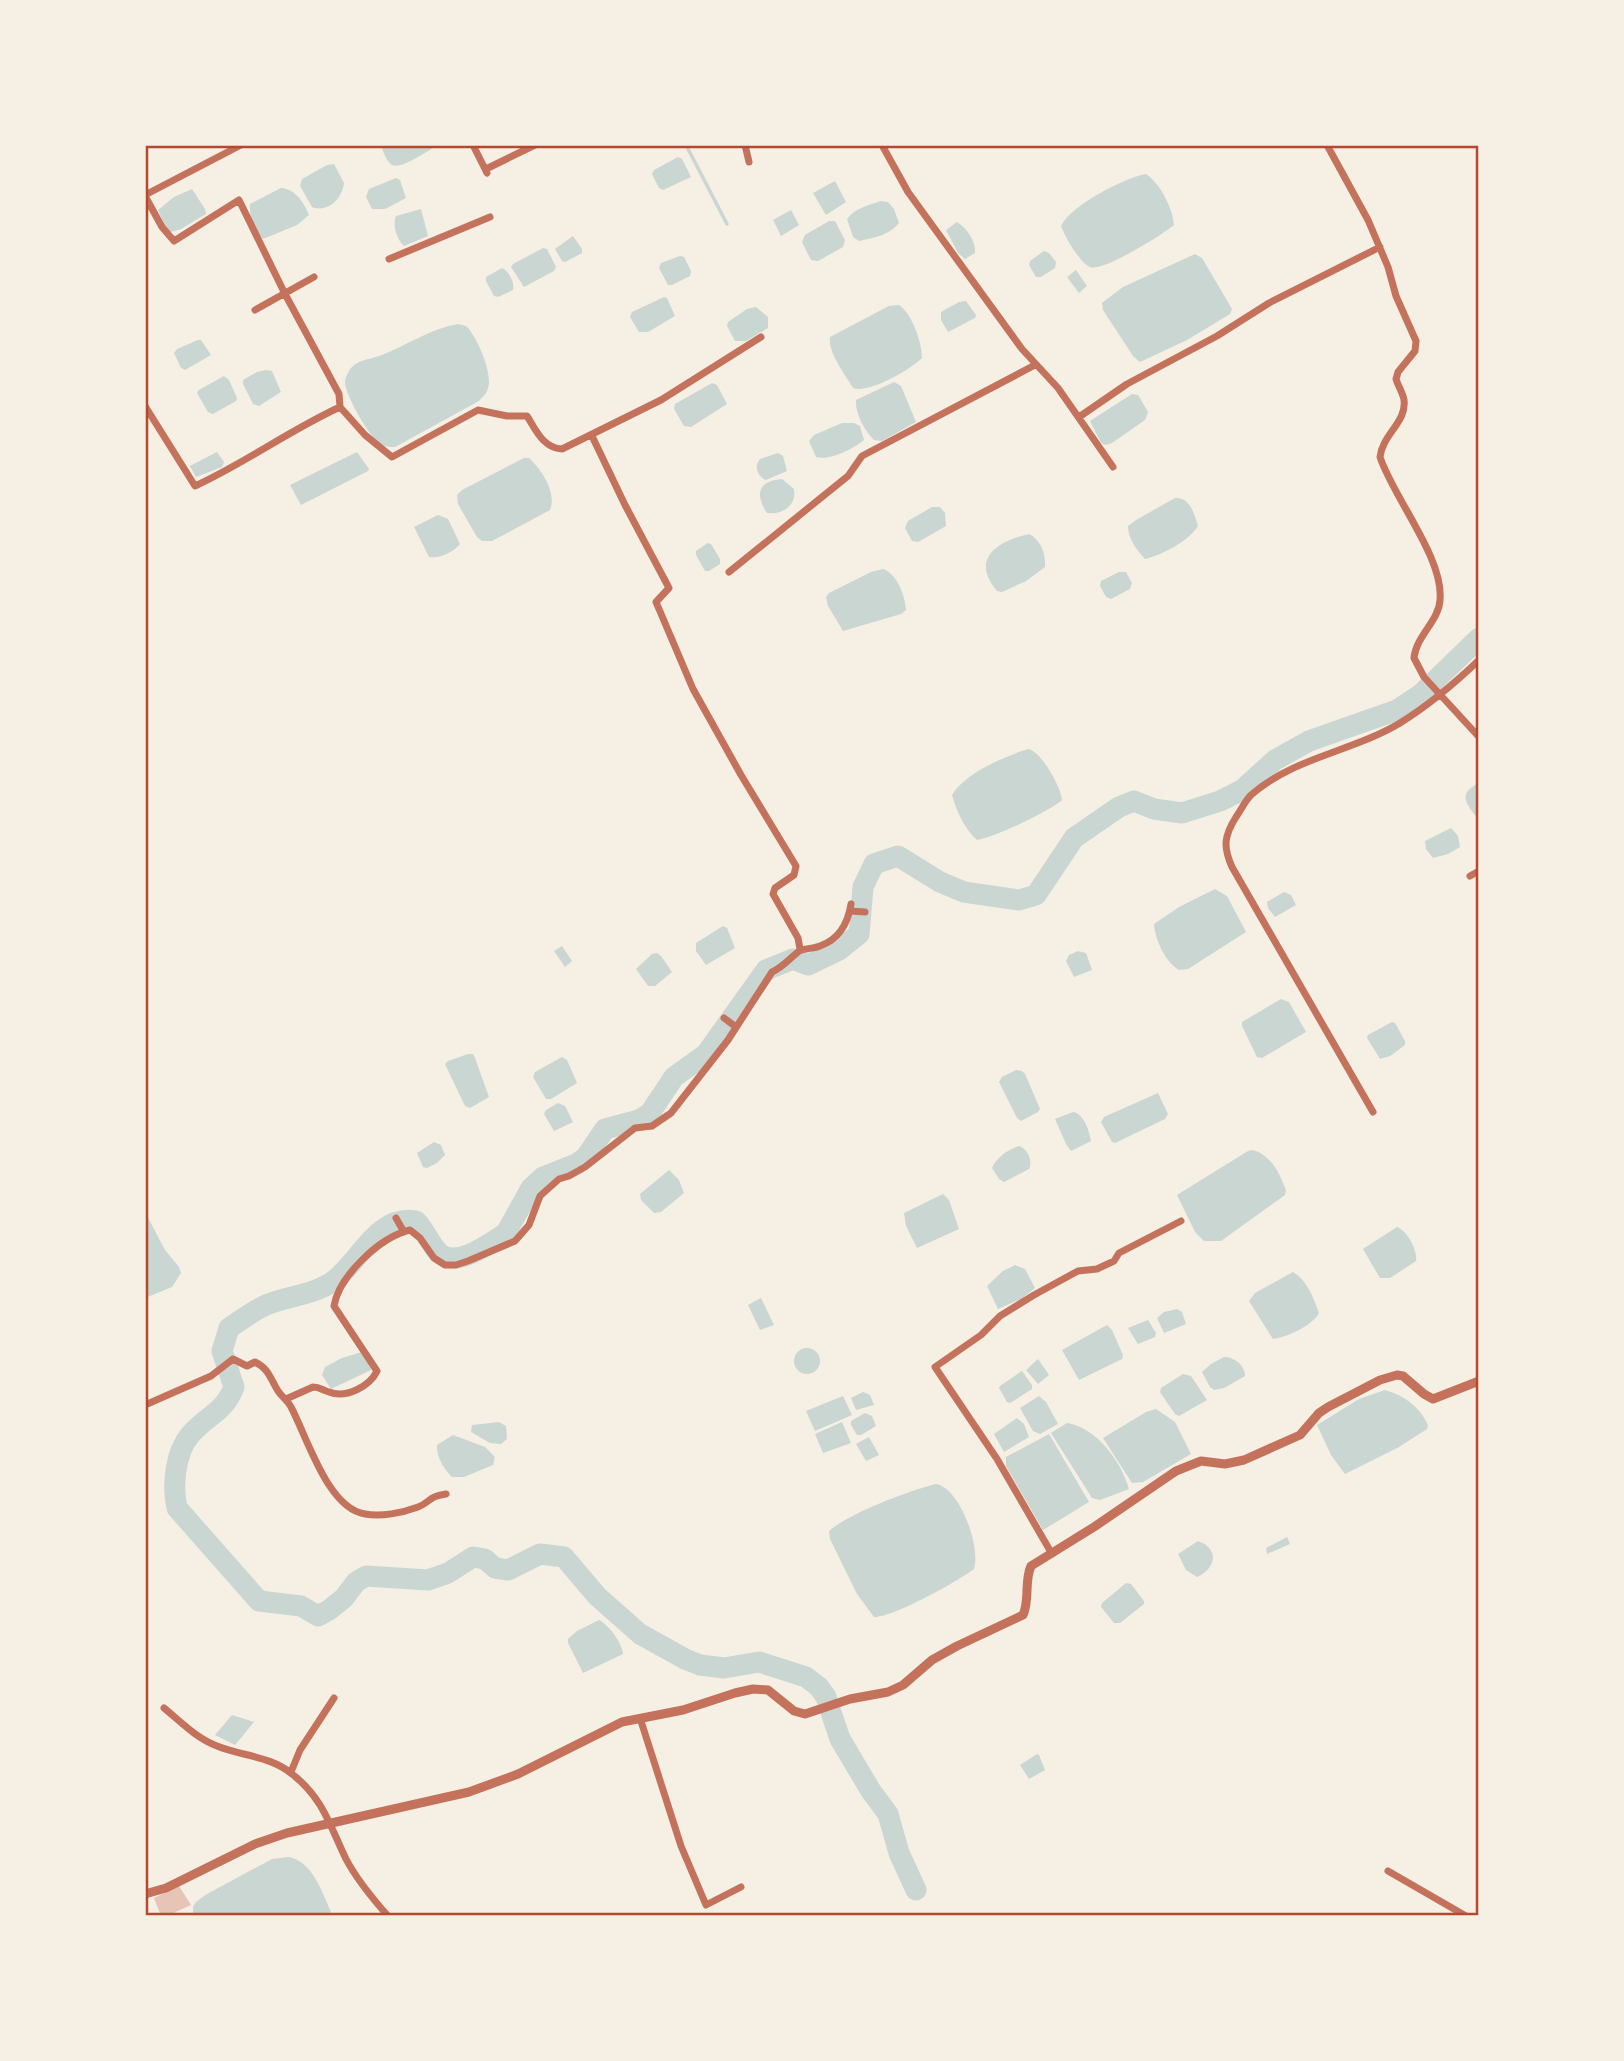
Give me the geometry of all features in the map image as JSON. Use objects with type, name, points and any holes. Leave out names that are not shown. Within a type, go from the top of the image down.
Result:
[{"type":"street","points":[[241,145],[145,196],[162,227],[174,241],[239,200],[285,295],[339,394],[340,407],[365,435],[392,457],[478,410],[507,416],[527,416],[540,436],[554,448],[562,449],[662,400],[761,337]]},
{"type":"street","points":[[473,145],[487,171],[535,145]]},
{"type":"street","points":[[745,145],[749,162]]},
{"type":"street","points":[[882,145],[908,192],[1035,365],[1058,388],[1113,467]]},
{"type":"street","points":[[1328,145],[1368,220],[1416,341],[1415,351],[1398,372],[1396,379],[1404,401],[1402,413],[1385,440],[1380,457],[1427,551],[1439,585],[1440,603],[1415,651],[1417,664],[1424,677],[1479,737]]},
{"type":"street","points":[[389,259],[490,217]]},
{"type":"street","points":[[1079,417],[1127,384],[1217,336],[1269,303],[1380,247]]},
{"type":"street","points":[[255,310],[314,277]]},
{"type":"street","points":[[729,572],[848,476],[862,456],[1035,365]]},
{"type":"street","points":[[145,407],[195,486],[225,472],[306,422],[340,407]]},
{"type":"street","points":[[286,1399],[313,1387],[333,1393],[352,1391],[367,1383],[376,1374],[370,1356],[334,1306],[336,1294],[370,1253],[402,1229],[416,1234],[434,1258],[446,1265],[468,1261],[516,1241],[529,1225],[540,1196],[553,1184],[585,1167],[635,1128],[652,1126],[671,1113],[764,981],[772,972],[793,959],[800,949],[798,938],[773,894],[775,888],[794,875],[796,866],[693,689],[656,602],[669,589],[592,436]]},
{"type":"street","points":[[1373,1112],[1224,850],[1229,828],[1250,797],[1275,778],[1298,765],[1398,724],[1479,660]]},
{"type":"street","points":[[1471,876],[1479,871]]},
{"type":"street","points":[[800,949],[822,946],[839,934],[848,923],[852,908],[866,912]]},
{"type":"street","points":[[724,1018],[734,1025]]},
{"type":"street","points":[[396,1218],[402,1229]]},
{"type":"street","points":[[1052,1554],[997,1459],[935,1367],[981,1335],[1000,1316],[1056,1281],[1078,1271],[1097,1269],[1114,1261],[1119,1254],[1181,1221]]},
{"type":"street","points":[[145,1405],[217,1372],[233,1359],[247,1366],[255,1362],[268,1370],[277,1389],[286,1399],[329,1487],[343,1503],[362,1514],[382,1515],[421,1506],[432,1496],[446,1494]]},
{"type":"street","points":[[145,1894],[166,1888],[255,1844],[331,1822],[494,1784],[547,1761],[611,1727],[640,1718],[683,1710],[760,1688],[775,1694],[794,1711],[805,1714],[838,1702],[897,1689],[932,1660],[1019,1618],[1025,1612],[1031,1566],[1176,1471],[1201,1461],[1233,1463],[1293,1439],[1320,1413],[1380,1380],[1396,1375],[1403,1376],[1433,1399],[1479,1381]]},
{"type":"street","points":[[291,1772],[300,1750],[334,1698]]},
{"type":"street","points":[[164,1708],[196,1736],[216,1746],[274,1762],[291,1772],[324,1808],[355,1874],[388,1916]]},
{"type":"street","points":[[640,1718],[681,1846],[706,1905],[741,1887]]},
{"type":"street","points":[[1388,1871],[1466,1916]]},
{"type":"shaded area","points":[[381,145],[438,145],[396,166],[388,161]]},
{"type":"shaded area","points":[[678,157],[682,159],[691,177],[663,190],[659,188],[652,174],[654,170]]},
{"type":"shaded area","points":[[334,164],[344,183],[343,189],[329,206],[312,207],[300,186],[302,179]]},
{"type":"shaded area","points":[[1146,174],[1165,197],[1174,225],[1119,259],[1096,267],[1086,265],[1073,249],[1061,226],[1066,218],[1099,194]]},
{"type":"shaded area","points":[[396,178],[400,180],[406,198],[385,209],[372,209],[366,197],[369,189]]},
{"type":"shaded area","points":[[835,181],[846,202],[826,215],[813,193]]},
{"type":"shaded area","points":[[281,188],[298,197],[309,215],[297,225],[263,239],[252,223],[250,204]]},
{"type":"shaded area","points":[[192,189],[206,214],[171,232],[166,228],[158,210],[174,197]]},
{"type":"shaded area","points":[[881,201],[888,202],[894,209],[899,223],[886,233],[859,241],[853,237],[847,219],[858,210]]},
{"type":"shaded area","points":[[421,209],[428,236],[404,246],[396,232],[396,216]]},
{"type":"shaded area","points":[[791,210],[799,225],[781,236],[773,220]]},
{"type":"shaded area","points":[[829,221],[835,221],[845,240],[843,247],[818,261],[811,260],[802,242],[805,235]]},
{"type":"shaded area","points":[[957,222],[967,231],[974,244],[975,253],[965,259],[958,253],[946,230]]},
{"type":"shaded area","points":[[573,236],[582,253],[562,261],[555,249]]},
{"type":"shaded area","points":[[543,248],[547,249],[556,267],[554,271],[524,287],[511,267]]},
{"type":"shaded area","points":[[1044,251],[1056,262],[1055,268],[1041,277],[1036,277],[1029,265],[1030,261]]},
{"type":"shaded area","points":[[1195,254],[1202,258],[1232,309],[1230,314],[1187,340],[1140,362],[1133,356],[1103,310],[1102,303],[1123,287]]},
{"type":"shaded area","points":[[684,257],[691,271],[690,276],[668,285],[659,268],[661,263]]},
{"type":"shaded area","points":[[502,268],[511,278],[513,290],[498,297],[494,296],[486,277]]},
{"type":"shaded area","points":[[1076,270],[1087,286],[1079,293],[1067,277]]},
{"type":"shaded area","points":[[664,297],[675,316],[648,332],[639,332],[630,317],[632,312]]},
{"type":"shaded area","points":[[966,301],[976,315],[975,318],[948,332],[941,320],[941,312]]},
{"type":"shaded area","points":[[899,305],[915,329],[922,358],[908,369],[878,384],[868,388],[853,388],[834,356],[830,337],[889,306]]},
{"type":"shaded area","points":[[756,307],[768,317],[768,328],[746,341],[735,341],[727,326],[728,322],[747,309]]},
{"type":"shaded area","points":[[458,324],[466,326],[470,331],[483,356],[489,382],[486,394],[479,401],[395,447],[379,443],[353,405],[346,388],[346,376],[359,362]]},
{"type":"shaded area","points":[[201,340],[211,355],[185,370],[181,368],[174,353]]},
{"type":"shaded area","points":[[266,370],[272,371],[281,392],[259,406],[253,404],[243,380]]},
{"type":"shaded area","points":[[224,376],[229,380],[237,398],[213,414],[208,412],[197,393]]},
{"type":"shaded area","points":[[894,382],[901,386],[916,422],[882,441],[874,440],[861,421],[856,400]]},
{"type":"shaded area","points":[[712,383],[717,385],[727,404],[691,427],[684,426],[674,409],[675,404]]},
{"type":"shaded area","points":[[1132,394],[1138,395],[1148,412],[1145,420],[1112,443],[1101,443],[1090,421]]},
{"type":"shaded area","points":[[842,423],[860,426],[864,440],[834,456],[816,457],[809,441],[814,435]]},
{"type":"shaded area","points":[[217,452],[224,462],[222,467],[196,477],[190,466]]},
{"type":"shaded area","points":[[357,452],[368,471],[301,505],[290,485]]},
{"type":"shaded area","points":[[778,453],[783,456],[787,471],[766,480],[758,474],[757,464],[760,459]]},
{"type":"shaded area","points":[[524,458],[529,458],[534,463],[547,482],[552,496],[550,510],[492,541],[482,541],[458,504],[457,495]]},
{"type":"shaded area","points":[[782,479],[794,489],[793,500],[783,511],[767,513],[761,500],[761,489],[768,482]]},
{"type":"shaded area","points":[[1175,498],[1188,503],[1198,526],[1175,547],[1145,559],[1131,540],[1128,526]]},
{"type":"shaded area","points":[[932,507],[940,507],[945,513],[946,526],[918,542],[912,541],[905,528],[908,521]]},
{"type":"shaded area","points":[[438,515],[448,519],[460,544],[446,554],[429,557],[414,527]]},
{"type":"shaded area","points":[[1029,534],[1042,548],[1045,567],[1026,581],[1002,592],[997,591],[986,570],[991,553],[1007,541]]},
{"type":"shaded area","points":[[708,543],[720,559],[720,564],[705,571],[696,551]]},
{"type":"shaded area","points":[[883,569],[892,575],[899,586],[906,610],[901,614],[843,631],[828,606],[826,597],[871,572]]},
{"type":"shaded area","points":[[1119,572],[1126,572],[1132,583],[1130,589],[1111,599],[1106,597],[1100,586],[1101,581]]},
{"type":"shaded area","points":[[1029,749],[1040,757],[1050,771],[1062,800],[1021,823],[977,840],[962,819],[952,795],[976,773]]},
{"type":"shaded area","points":[[1479,783],[1479,821],[1468,805],[1466,796],[1472,787]]},
{"type":"shaded area","points":[[1451,828],[1458,836],[1460,847],[1433,858],[1426,849],[1425,841]]},
{"type":"shaded area","points":[[1215,889],[1227,896],[1246,932],[1188,969],[1179,970],[1169,962],[1162,950],[1154,924],[1179,907]]},
{"type":"shaded area","points":[[1284,892],[1291,895],[1296,905],[1275,917],[1267,902]]},
{"type":"shaded area","points":[[723,926],[727,928],[735,948],[706,965],[696,951],[696,943]]},
{"type":"shaded area","points":[[562,946],[572,961],[565,967],[554,951]]},
{"type":"shaded area","points":[[1078,951],[1086,953],[1092,970],[1074,977],[1066,961],[1069,955]]},
{"type":"shaded area","points":[[657,953],[672,972],[655,986],[648,986],[636,969],[652,954]]},
{"type":"shaded area","points":[[1281,999],[1289,1002],[1306,1032],[1262,1058],[1257,1057],[1242,1022]]},
{"type":"shaded area","points":[[1392,1022],[1395,1023],[1405,1045],[1390,1056],[1380,1059],[1367,1038]]},
{"type":"shaded area","points":[[473,1054],[475,1058],[489,1097],[470,1108],[465,1106],[445,1064]]},
{"type":"shaded area","points":[[562,1057],[567,1060],[577,1083],[551,1099],[546,1099],[533,1077],[535,1072]]},
{"type":"shaded area","points":[[1016,1070],[1025,1074],[1040,1109],[1021,1121],[999,1082],[1002,1077]]},
{"type":"shaded area","points":[[1158,1093],[1168,1114],[1165,1119],[1115,1143],[1112,1142],[1101,1122],[1104,1117]]},
{"type":"shaded area","points":[[558,1103],[565,1106],[573,1122],[554,1131],[544,1114]]},
{"type":"shaded area","points":[[1073,1112],[1083,1119],[1091,1141],[1071,1151],[1055,1119]]},
{"type":"shaded area","points":[[434,1142],[441,1145],[445,1155],[437,1163],[423,1167],[417,1153]]},
{"type":"shaded area","points":[[1019,1146],[1029,1156],[1029,1169],[1004,1182],[992,1168],[1003,1154]]},
{"type":"shaded area","points":[[1253,1150],[1265,1156],[1274,1166],[1286,1190],[1285,1195],[1221,1241],[1204,1241],[1195,1232],[1177,1195]]},
{"type":"shaded area","points":[[669,1170],[679,1180],[684,1193],[661,1212],[654,1213],[641,1200],[640,1194]]},
{"type":"shaded area","points":[[943,1194],[949,1200],[959,1229],[917,1248],[906,1226],[904,1213]]},
{"type":"shaded area","points":[[145,1212],[181,1273],[172,1287],[145,1298]]},
{"type":"shaded area","points":[[1397,1227],[1411,1241],[1416,1261],[1390,1278],[1380,1278],[1363,1249]]},
{"type":"shaded area","points":[[1015,1265],[1025,1269],[1035,1288],[1021,1299],[998,1309],[987,1286],[1003,1271]]},
{"type":"shaded area","points":[[1293,1272],[1306,1285],[1319,1313],[1299,1330],[1273,1339],[1249,1301],[1255,1293]]},
{"type":"shaded area","points":[[761,1298],[774,1325],[760,1330],[748,1305]]},
{"type":"shaded area","points":[[1177,1309],[1182,1312],[1186,1324],[1164,1333],[1157,1318],[1164,1312]]},
{"type":"shaded area","points":[[1148,1320],[1156,1333],[1155,1337],[1138,1344],[1128,1328]]},
{"type":"shaded area","points":[[1107,1325],[1112,1330],[1123,1355],[1122,1359],[1079,1380],[1062,1350]]},
{"type":"shaded area","points":[[807,1348],[816,1352],[820,1361],[816,1370],[807,1374],[798,1370],[794,1361],[798,1352]]},
{"type":"shaded area","points":[[362,1352],[372,1367],[371,1370],[331,1389],[322,1375],[325,1367]]},
{"type":"shaded area","points":[[1224,1357],[1238,1362],[1245,1376],[1224,1388],[1214,1390],[1202,1372]]},
{"type":"shaded area","points":[[1038,1359],[1049,1375],[1038,1384],[1026,1370]]},
{"type":"shaded area","points":[[1022,1371],[1032,1389],[1010,1403],[1007,1402],[999,1388]]},
{"type":"shaded area","points":[[1183,1374],[1191,1376],[1207,1400],[1179,1416],[1160,1392],[1161,1388]]},
{"type":"shaded area","points":[[1385,1390],[1399,1395],[1416,1407],[1428,1425],[1427,1429],[1399,1447],[1345,1474],[1331,1455],[1317,1425],[1359,1399]]},
{"type":"shaded area","points":[[863,1392],[870,1395],[874,1405],[856,1410],[851,1398]]},
{"type":"shaded area","points":[[843,1396],[852,1415],[815,1431],[806,1411]]},
{"type":"shaded area","points":[[1039,1396],[1046,1402],[1058,1424],[1040,1434],[1033,1431],[1020,1408]]},
{"type":"shaded area","points":[[1156,1409],[1175,1422],[1191,1454],[1143,1482],[1132,1483],[1103,1438],[1146,1412]]},
{"type":"shaded area","points":[[865,1413],[872,1416],[876,1426],[857,1435],[851,1421]]},
{"type":"shaded area","points":[[1017,1418],[1024,1424],[1029,1437],[1004,1452],[994,1434]]},
{"type":"shaded area","points":[[499,1422],[506,1426],[507,1439],[501,1444],[490,1443],[471,1432],[472,1425]]},
{"type":"shaded area","points":[[842,1422],[851,1443],[823,1453],[815,1434]]},
{"type":"shaded area","points":[[1067,1423],[1088,1431],[1106,1447],[1114,1457],[1129,1489],[1100,1500],[1092,1498],[1051,1433]]},
{"type":"shaded area","points":[[1049,1434],[1089,1502],[1043,1530],[1006,1466],[1006,1457]]},
{"type":"shaded area","points":[[453,1435],[485,1447],[495,1457],[493,1465],[464,1477],[452,1477],[441,1462],[437,1445]]},
{"type":"shaded area","points":[[869,1437],[879,1455],[866,1461],[856,1444]]},
{"type":"shaded area","points":[[936,1484],[953,1496],[967,1520],[974,1547],[974,1569],[940,1590],[895,1612],[874,1617],[857,1594],[830,1539],[829,1531],[880,1503]]},
{"type":"shaded area","points":[[1287,1537],[1290,1544],[1267,1554],[1266,1548]]},
{"type":"shaded area","points":[[1198,1541],[1210,1548],[1213,1558],[1209,1569],[1197,1577],[1186,1570],[1178,1554]]},
{"type":"shaded area","points":[[1126,1583],[1131,1584],[1144,1604],[1120,1623],[1114,1623],[1101,1607],[1102,1603]]},
{"type":"shaded area","points":[[599,1620],[614,1635],[623,1654],[583,1673],[568,1639],[577,1631]]},
{"type":"shaded area","points":[[232,1715],[254,1722],[235,1745],[215,1735]]},
{"type":"shaded area","points":[[1037,1754],[1045,1770],[1029,1779],[1020,1765]]},
{"type":"shaded area","points":[[289,1857],[304,1865],[316,1879],[331,1912],[329,1916],[193,1916],[196,1902],[207,1894],[272,1859]]},
{"type":"building","points":[[179,1886],[191,1905],[161,1916],[154,1898]]},
{"type":"waterway","points":[[686,145],[727,224]]},
{"type":"waterway","points":[[916,1890],[899,1853],[888,1814],[840,1739],[826,1697],[819,1687],[806,1677],[759,1662],[724,1668],[700,1665],[685,1659],[640,1634],[597,1596],[564,1557],[540,1554],[508,1570],[495,1568],[485,1559],[473,1557],[448,1573],[428,1580],[366,1576],[356,1582],[344,1598],[318,1616],[301,1606],[259,1601],[177,1508],[176,1499],[176,1470],[185,1442],[196,1428],[225,1403],[234,1387],[222,1351],[229,1328],[266,1305],[317,1290],[332,1282],[379,1232],[390,1225],[402,1221],[416,1221],[439,1253],[455,1258],[473,1253],[506,1233],[531,1188],[543,1177],[576,1164],[586,1157],[605,1129],[639,1120],[650,1113],[674,1077],[706,1054],[766,970],[793,959],[808,965],[839,950],[859,934],[863,887],[874,864],[898,856],[940,882],[964,892],[1019,900],[1036,895],[1074,838],[1119,807],[1134,801],[1154,809],[1182,813],[1220,801],[1242,790],[1275,760],[1309,741],[1397,710],[1421,694],[1479,638]]}]
